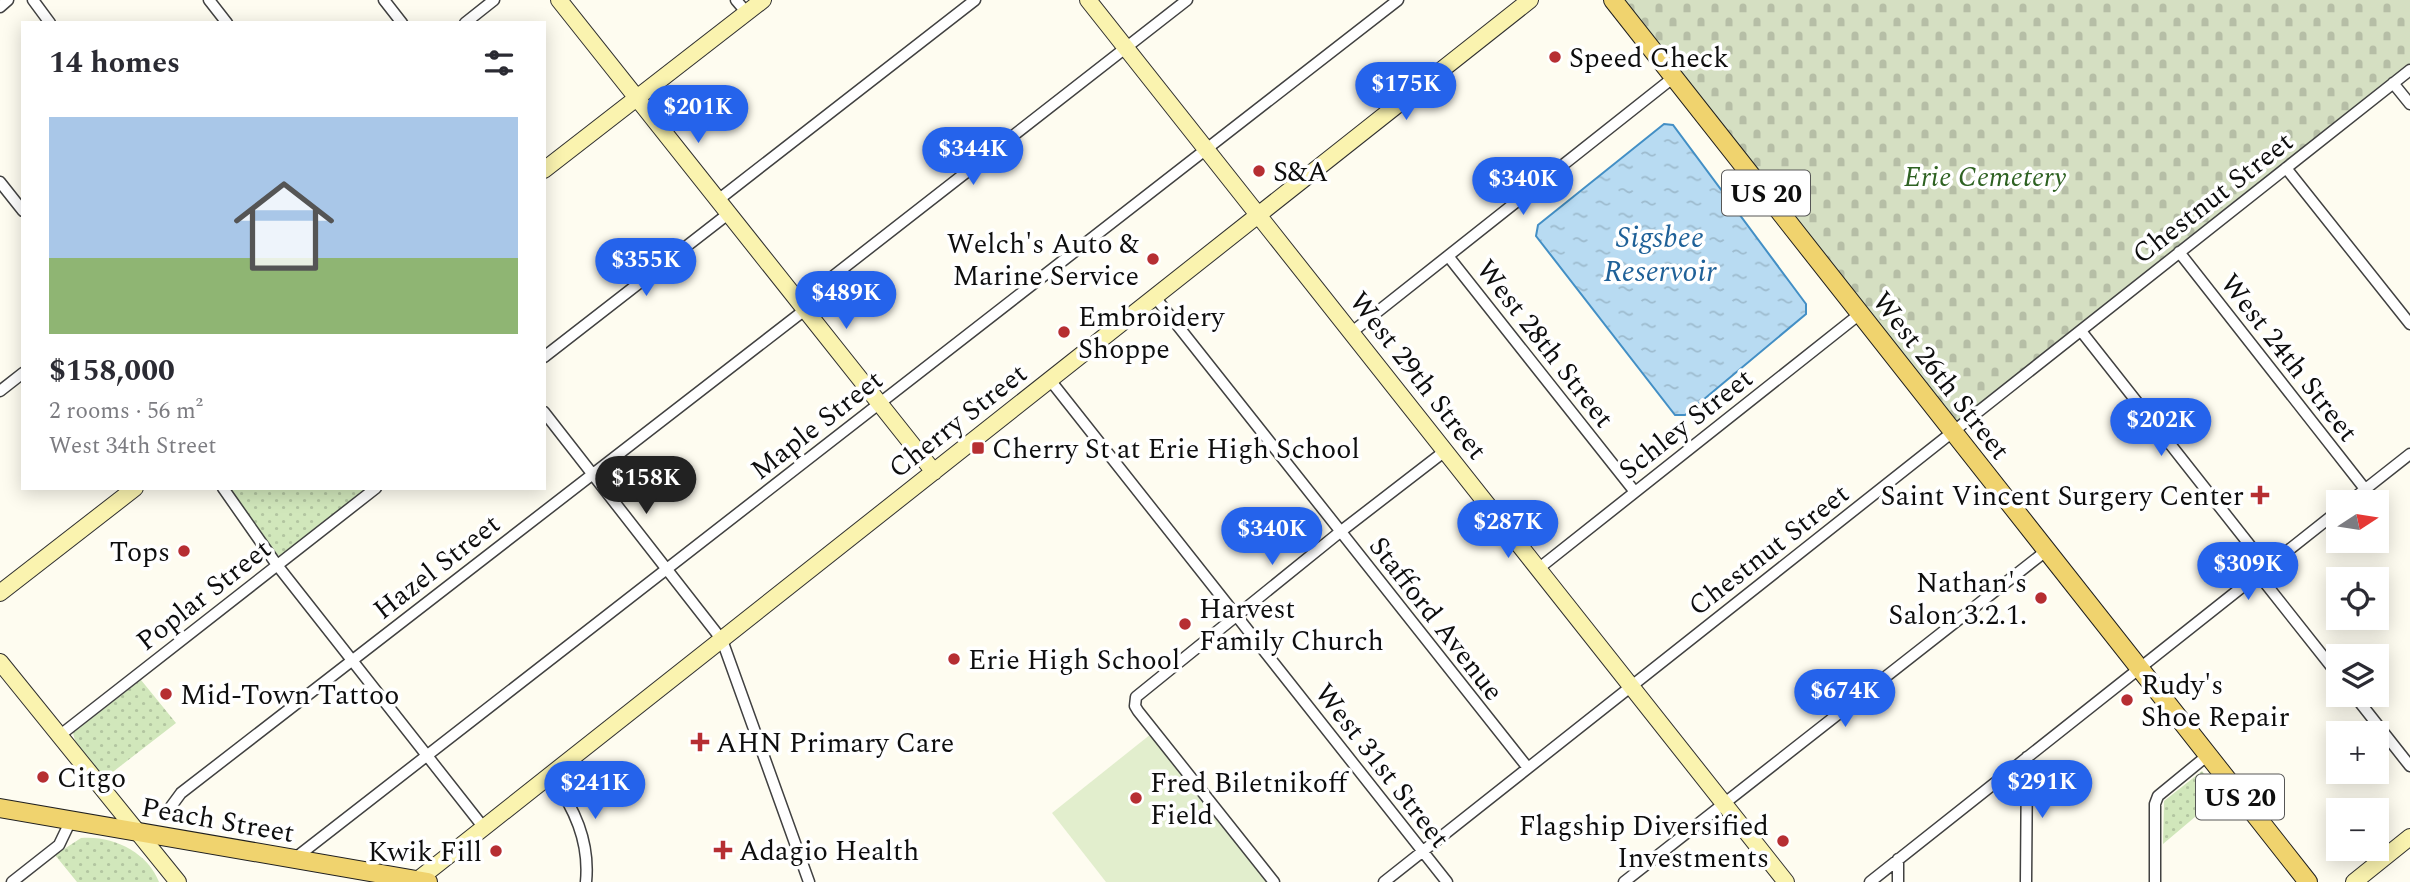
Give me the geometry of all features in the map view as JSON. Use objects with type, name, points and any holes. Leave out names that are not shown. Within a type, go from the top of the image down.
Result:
[{"type":"main road","name":"West 26th Street","points":[[1613,0],[2308,882]]},
{"type":"main road","name":"Peach Street","points":[[0,808],[420,881]]},
{"type":"street","points":[[0,7],[8,0]]},
{"type":"street","points":[[33,0],[49,21]]},
{"type":"street","points":[[209,0],[225,21]]},
{"type":"street","points":[[384,0],[400,21]]},
{"type":"street","points":[[468,21],[494,0]]},
{"type":"street","points":[[559,0],[934,472]]},
{"type":"street","points":[[736,0],[747,13]]},
{"type":"street","points":[[546,168],[764,0]]},
{"type":"street","points":[[718,200],[975,0]]},
{"type":"street","name":"West 29th Street","points":[[1088,0],[1786,882]]},
{"type":"street","name":"Hazel Street","points":[[167,812],[181,793],[592,473],[1187,0]]},
{"type":"street","name":"Maple Street","points":[[294,859],[1398,0]]},
{"type":"street","name":"Cherry Street","points":[[420,881],[1530,0]]},
{"type":"street","name":"Chestnut Street","points":[[1384,882],[2410,70]]},
{"type":"street","points":[[1352,332],[1674,77]]},
{"type":"street","points":[[2393,83],[2410,104]]},
{"type":"street","points":[[2286,168],[2410,324]]},
{"type":"street","points":[[0,182],[21,208]]},
{"type":"street","points":[[546,355],[729,214]]},
{"type":"street","name":"West 24th Street","points":[[2179,253],[2365,489]]},
{"type":"street","name":"West 28th Street","points":[[1448,256],[1635,492]]},
{"type":"street","name":"Stafford Avenue","points":[[1155,297],[1528,768]]},
{"type":"street","name":"Schley Street","points":[[1538,569],[1861,313]]},
{"type":"street","points":[[2081,331],[2326,658]]},
{"type":"street","points":[[0,391],[21,375]]},
{"type":"street","name":"West 31st Street","points":[[1051,380],[1447,882]]},
{"type":"street","points":[[546,415],[722,640],[809,882]]},
{"type":"street","points":[[1274,882],[1143,717],[1135,702],[1138,693],[1445,451]]},
{"type":"street","points":[[2365,489],[2410,454]]},
{"type":"street","points":[[0,593],[132,490]]},
{"type":"street","points":[[224,490],[277,565],[484,828]]},
{"type":"street","name":"Poplar Street","points":[[59,736],[373,490]]},
{"type":"street","points":[[1870,882],[2326,520]]},
{"type":"street","points":[[1624,882],[2046,551]]},
{"type":"street","points":[[0,662],[177,881]]},
{"type":"street","points":[[2363,707],[2410,766]]},
{"type":"street","points":[[2155,882],[2155,804],[2158,796],[2208,755]]},
{"type":"street","points":[[2026,757],[2026,882]]},
{"type":"street","points":[[551,775],[571,806],[580,828],[585,850],[586,882]]},
{"type":"street","points":[[12,882],[59,845],[71,820]]},
{"type":"street","points":[[2354,882],[2410,837]]},
{"type":"street","points":[[1898,859],[1898,882]]},
{"type":"green space","name":"Erie Cemetery","points":[[1622,0],[2410,0],[2410,64],[2164,257],[2129,289],[1956,422]]},
{"type":"green space","points":[[229,490],[366,490],[280,556],[271,551]]},
{"type":"green space","points":[[141,680],[176,723],[105,778],[76,744],[73,733]]},
{"type":"green space","name":"Fred Biletnikoff Field","points":[[1151,734],[1268,882],[1106,882],[1052,813]]},
{"type":"green space","points":[[2202,771],[2221,795],[2163,844],[2164,801]]},
{"type":"green space","points":[[81,838],[105,839],[128,848],[147,862],[159,882],[77,882],[55,855]]},
{"type":"water","name":"Sigsbee Reservoir","points":[[1664,124],[1673,125],[1806,304],[1806,314],[1685,415],[1675,415],[1536,236],[1538,225]]},
{"type":"place","name":"Speed Check","points":[[1555,57]]},
{"type":"place","name":"S&A","points":[[1259,171]]},
{"type":"place","name":"Welch's Auto & Marine Service","points":[[1153,259]]},
{"type":"place","name":"Embroidery Shoppe","points":[[1064,332]]},
{"type":"place","name":"Cherry St at Erie High School","points":[[978,448]]},
{"type":"place","name":"Saint Vincent Surgery Center","points":[[2260,495]]},
{"type":"place","name":"Tops","points":[[184,551]]},
{"type":"place","name":"Nathan's Salon 3.2.1.","points":[[2041,598]]},
{"type":"place","name":"Harvest Family Church","points":[[1185,624]]},
{"type":"place","name":"Erie High School","points":[[954,659]]},
{"type":"place","name":"Mid-Town Tattoo","points":[[166,694]]},
{"type":"place","name":"Rudy's Shoe Repair","points":[[2127,700]]},
{"type":"place","name":"AHN Primary Care","points":[[700,742]]},
{"type":"place","name":"Citgo","points":[[43,777]]},
{"type":"place","name":"Fred Biletnikoff Field","points":[[1136,798]]},
{"type":"place","name":"Flagship Diversified Investments","points":[[1783,841]]},
{"type":"place","name":"Adagio Health","points":[[723,850]]},
{"type":"place","name":"Kwik Fill","points":[[496,851]]}]
